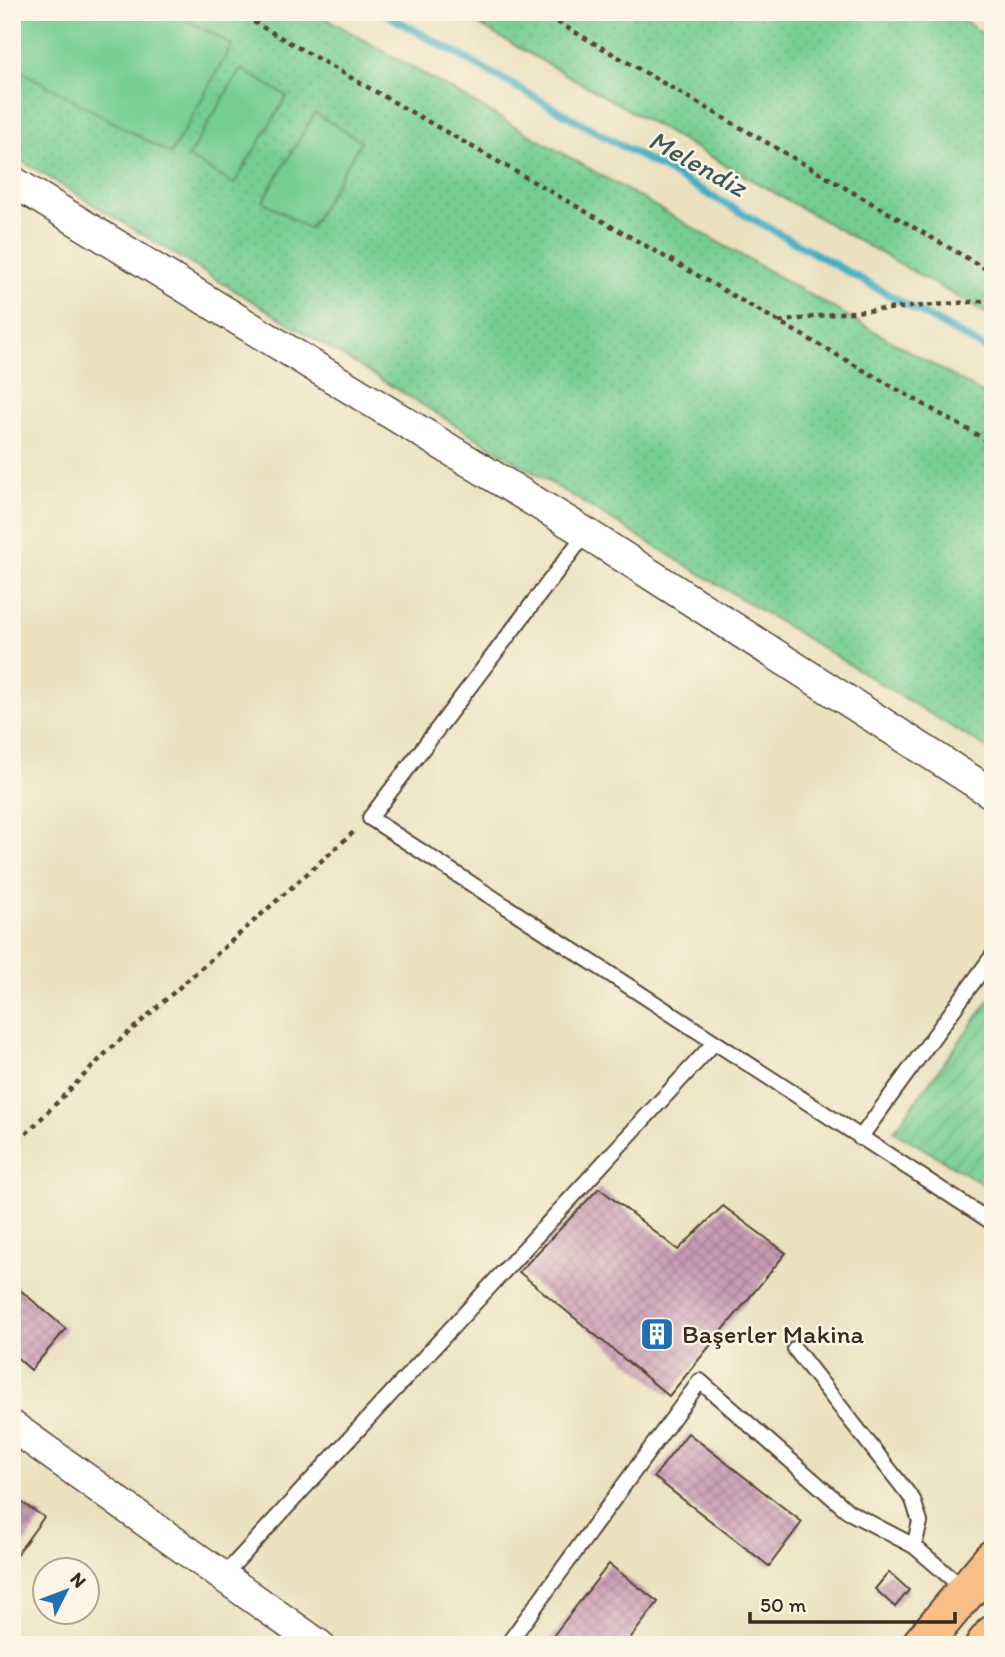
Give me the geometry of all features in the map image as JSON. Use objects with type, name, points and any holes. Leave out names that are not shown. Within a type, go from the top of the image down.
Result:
[{"type":"main road","points":[[921,1645],[993,1559]]},
{"type":"main road","points":[[985,1645],[993,1635]]},
{"type":"street","points":[[12,181],[586,533],[993,794]]},
{"type":"street","points":[[12,1426],[319,1645]]},
{"type":"lane","points":[[586,533],[370,818],[993,1223]]},
{"type":"lane","points":[[860,1138],[993,955]]},
{"type":"lane","points":[[224,1576],[714,1043]]},
{"type":"lane","points":[[795,1349],[913,1500],[920,1522],[914,1546]]},
{"type":"lane","points":[[507,1645],[700,1381],[849,1512],[914,1546],[966,1591]]},
{"type":"path","points":[[236,12],[993,444]]},
{"type":"path","points":[[540,12],[993,273]]},
{"type":"path","points":[[778,322],[841,313],[993,300]]},
{"type":"path","points":[[12,1148],[108,1051],[370,818]]},
{"type":"green space","points":[[12,12],[315,12],[993,399],[993,752],[12,155]]},
{"type":"green space","points":[[22,12],[173,12],[232,45],[171,154],[12,66],[12,30]]},
{"type":"green space","points":[[456,12],[953,12],[993,42],[993,317]]},
{"type":"green space","points":[[241,69],[287,96],[234,184],[188,157]]},
{"type":"green space","points":[[315,113],[361,141],[309,229],[263,201]]},
{"type":"green space","points":[[993,995],[993,1190],[894,1131]]},
{"type":"building","name":"Başerler Makina","points":[[599,1188],[678,1250],[723,1206],[786,1253],[669,1396],[519,1272]]},
{"type":"building","points":[[12,1283],[66,1329],[31,1370],[12,1353]]},
{"type":"building","points":[[688,1433],[802,1522],[769,1566],[654,1477]]},
{"type":"building","points":[[12,1496],[44,1517],[12,1561]]},
{"type":"building","points":[[609,1564],[658,1602],[625,1645],[546,1645]]},
{"type":"building","points":[[889,1572],[909,1590],[895,1607],[875,1589]]},
{"type":"waterway","name":"Melendiz","points":[[382,12],[993,353]]},
{"type":"place","name":"Başerler Makina","points":[[657,1334]]}]
